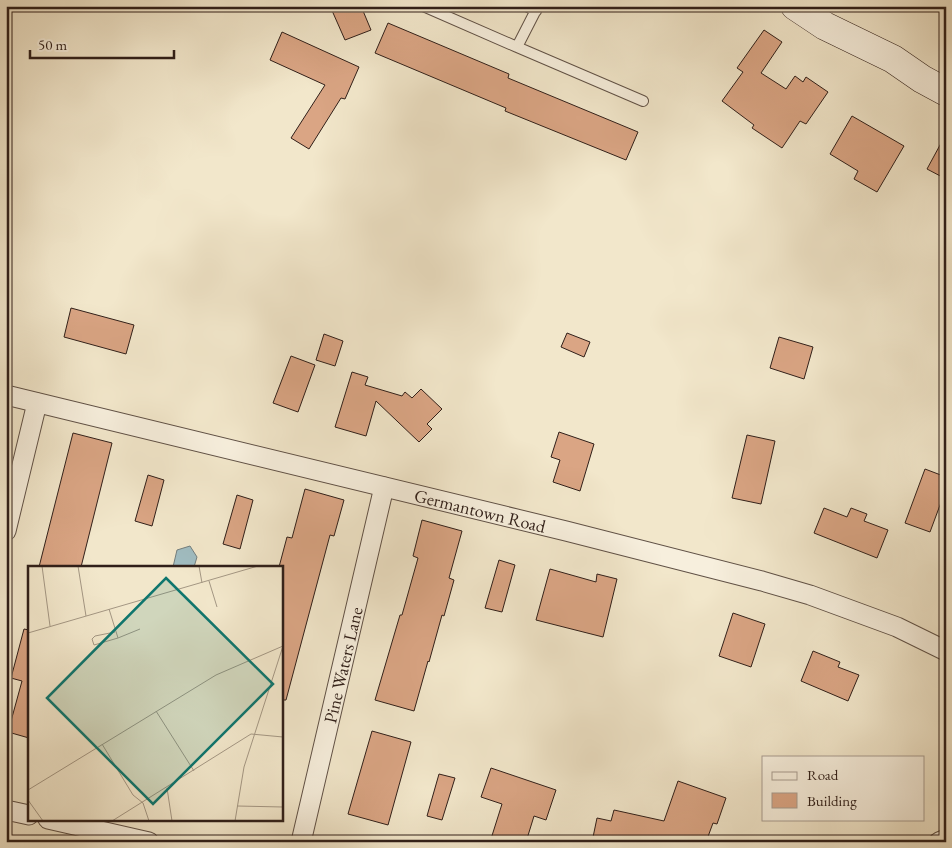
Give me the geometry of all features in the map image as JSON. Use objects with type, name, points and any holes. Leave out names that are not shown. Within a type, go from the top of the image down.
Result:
[{"type":"street","points":[[795,6],[825,26],[893,59],[922,79],[946,92]]},
{"type":"street","name":"Germantown Road","points":[[6,395],[647,551],[810,595],[897,627],[946,651]]},
{"type":"street","points":[[6,531],[37,403]]},
{"type":"street","name":"Pine Waters Lane","points":[[301,842],[384,487]]},
{"type":"street","points":[[6,810],[28,815]]},
{"type":"street","points":[[52,820],[117,838],[149,842]]},
{"type":"street","points":[[939,842],[946,838]]},
{"type":"lane","points":[[423,6],[643,101]]},
{"type":"lane","points":[[517,47],[533,8]]},
{"type":"water","points":[[190,546],[197,557],[194,566],[173,566],[177,550]]},
{"type":"building","points":[[330,6],[361,6],[371,30],[345,40]]},
{"type":"building","points":[[388,23],[509,74],[508,78],[638,132],[626,160],[505,111],[506,108],[375,53]]},
{"type":"building","points":[[764,30],[782,42],[761,73],[786,89],[795,76],[803,82],[806,77],[828,92],[806,124],[800,121],[782,148],[752,128],[754,125],[722,101],[743,72],[737,68]]},
{"type":"building","points":[[282,32],[359,67],[345,99],[341,98],[309,149],[291,138],[325,85],[270,60]]},
{"type":"building","points":[[852,116],[904,146],[877,192],[854,179],[858,171],[830,154]]},
{"type":"building","points":[[946,134],[946,179],[927,169]]},
{"type":"building","points":[[71,308],[134,325],[126,354],[64,337]]},
{"type":"building","points":[[567,333],[590,342],[584,357],[561,347]]},
{"type":"building","points":[[324,334],[343,341],[335,366],[316,360]]},
{"type":"building","points":[[779,337],[813,347],[804,379],[770,368]]},
{"type":"building","points":[[291,356],[315,365],[298,412],[273,403]]},
{"type":"building","points":[[352,372],[368,377],[365,385],[402,396],[405,392],[412,398],[421,389],[442,409],[427,424],[432,429],[419,442],[376,401],[366,436],[335,427]]},
{"type":"building","points":[[559,432],[594,444],[580,491],[553,482],[560,460],[551,457]]},
{"type":"building","points":[[73,433],[112,443],[81,566],[39,566]]},
{"type":"building","points":[[747,435],[775,441],[761,504],[732,498]]},
{"type":"building","points":[[925,469],[946,477],[946,489],[930,532],[905,523]]},
{"type":"building","points":[[148,475],[164,480],[152,526],[135,521]]},
{"type":"building","points":[[305,489],[344,500],[334,536],[330,535],[286,700],[282,700],[282,566],[279,566],[287,537],[292,538]]},
{"type":"building","points":[[237,495],[253,500],[240,549],[223,544]]},
{"type":"building","points":[[824,508],[847,517],[851,508],[867,514],[864,521],[888,530],[877,558],[814,533]]},
{"type":"building","points":[[422,520],[462,531],[449,578],[454,580],[414,711],[375,700],[418,558],[413,556]]},
{"type":"building","points":[[499,560],[515,565],[502,612],[485,608]]},
{"type":"building","points":[[550,569],[596,582],[597,574],[617,579],[603,637],[536,620]]},
{"type":"building","points":[[733,613],[765,624],[751,667],[719,656]]},
{"type":"building","points":[[24,629],[28,630],[28,738],[8,732],[22,681],[11,678]]},
{"type":"building","points":[[813,651],[840,662],[838,667],[859,675],[848,701],[801,681]]},
{"type":"building","points":[[372,731],[411,742],[388,825],[348,814]]},
{"type":"building","points":[[491,768],[556,790],[546,820],[534,816],[526,842],[508,837],[506,842],[490,842],[502,804],[481,797]]},
{"type":"building","points":[[439,774],[455,778],[442,820],[427,816]]},
{"type":"building","points":[[678,781],[726,798],[717,824],[713,823],[706,842],[592,842],[597,818],[611,821],[614,810],[664,821]]}]
